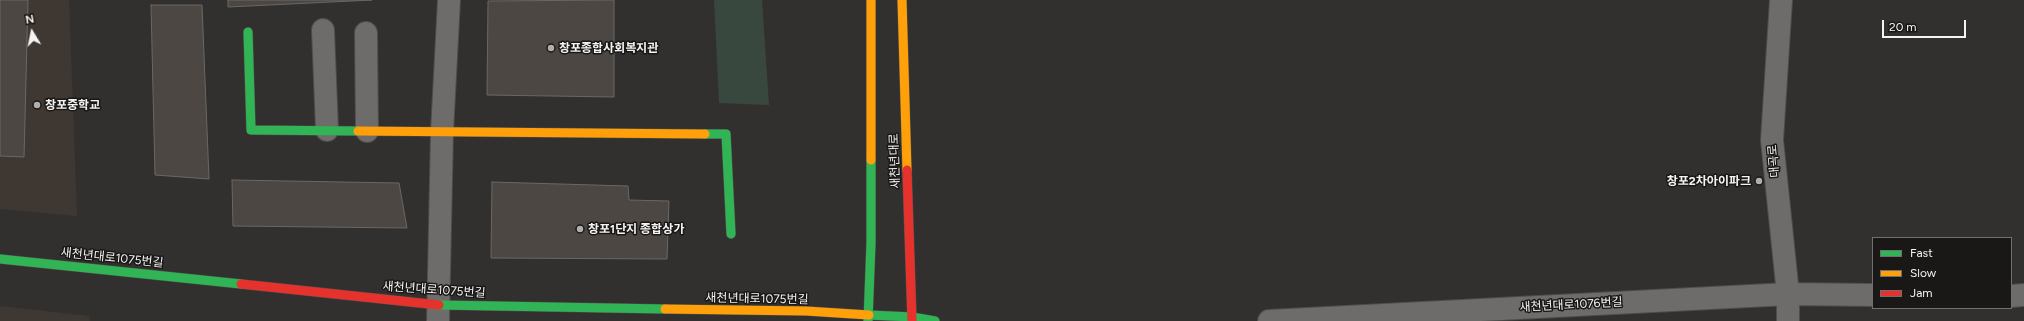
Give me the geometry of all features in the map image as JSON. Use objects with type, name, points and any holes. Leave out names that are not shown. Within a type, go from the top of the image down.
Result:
[{"type":"street","points":[[439,313],[442,132],[449,0]]},
{"type":"street","name":"새천년대로","points":[[868,318],[871,243],[871,0]]},
{"type":"street","name":"새천년대로","points":[[902,0],[912,319]]},
{"type":"street","name":"대곡로","points":[[1781,0],[1772,140],[1788,294],[1788,321]]},
{"type":"street","points":[[323,30],[327,130]]},
{"type":"street","points":[[248,32],[251,130],[726,134],[731,234]]},
{"type":"street","points":[[366,33],[367,131]]},
{"type":"street","name":"새천년대로1075번길","points":[[0,259],[439,313],[798,311],[868,318]]},
{"type":"street","name":"새천년대로1076번길","points":[[1269,321],[1788,294],[1872,295]]},
{"type":"street","points":[[2012,296],[2024,295]]},
{"type":"street","points":[[868,318],[935,321]]},
{"type":"shaded area","name":"창포중학교","points":[[0,0],[69,0],[77,216],[0,209]]},
{"type":"shaded area","points":[[0,306],[89,316],[90,321],[0,321]]},
{"type":"green space","points":[[714,0],[762,0],[769,105],[719,103]]},
{"type":"building","points":[[0,0],[28,0],[24,157],[0,156]]},
{"type":"building","points":[[228,0],[372,0],[228,7]]},
{"type":"building","name":"창포종합사회복지관","points":[[614,0],[614,97],[487,95],[488,1]]},
{"type":"building","points":[[151,5],[202,5],[209,179],[155,175]]},
{"type":"building","points":[[232,180],[399,183],[407,228],[233,226]]},
{"type":"building","name":"창포1단지 종합상가","points":[[492,182],[628,186],[629,200],[669,201],[667,259],[491,258]]},
{"type":"traffic: fast","points":[[248,32],[251,130],[358,131]]},
{"type":"traffic: fast","points":[[705,134],[726,134],[731,234]]},
{"type":"traffic: fast","points":[[868,321],[871,243],[871,160]]},
{"type":"traffic: fast","points":[[0,259],[241,284]]},
{"type":"traffic: fast","points":[[439,305],[665,309]]},
{"type":"traffic: fast","points":[[869,315],[912,317],[935,321]]},
{"type":"traffic: slow","points":[[871,0],[871,160]]},
{"type":"traffic: slow","points":[[902,0],[907,170]]},
{"type":"traffic: slow","points":[[358,131],[705,134]]},
{"type":"traffic: slow","points":[[665,309],[806,311],[869,315]]},
{"type":"traffic: jam","points":[[907,170],[912,321]]},
{"type":"traffic: jam","points":[[241,284],[439,305]]},
{"type":"place","name":"창포종합사회복지관","points":[[551,48]]},
{"type":"place","name":"창포중학교","points":[[37,105]]},
{"type":"place","name":"창포2차아이파크","points":[[1759,181]]},
{"type":"place","name":"창포1단지 종합상가","points":[[580,229]]}]
